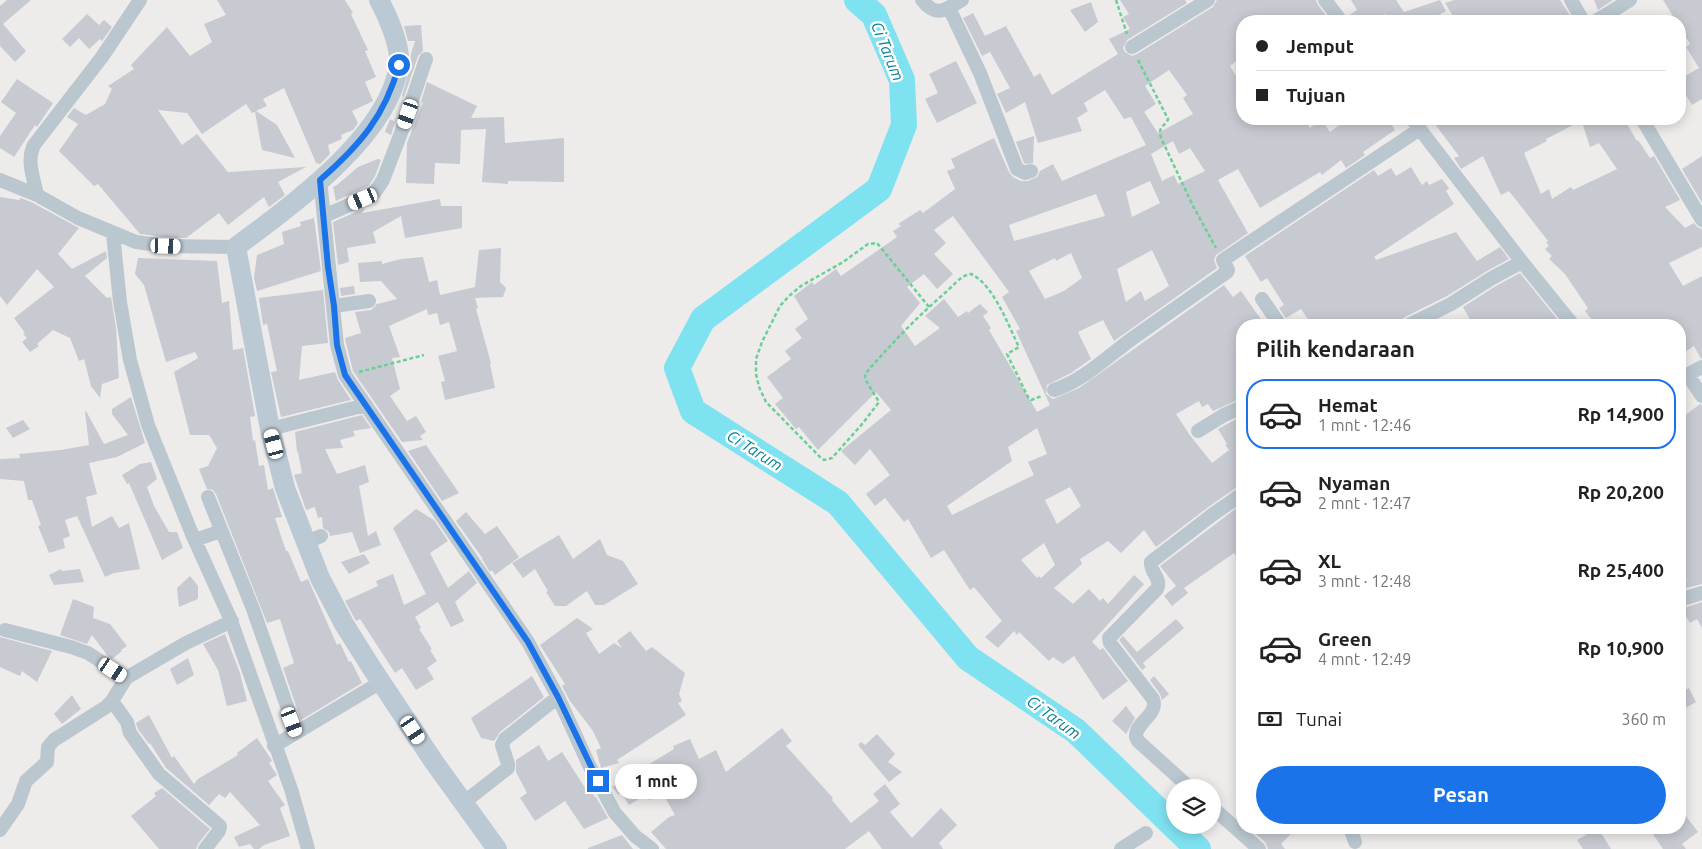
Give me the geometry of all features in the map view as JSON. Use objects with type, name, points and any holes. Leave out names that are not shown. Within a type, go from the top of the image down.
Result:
[{"type":"main road","points":[[379,0],[398,48],[399,65],[383,108],[353,150],[320,180],[236,247],[270,429],[285,488],[314,539],[320,578],[344,624],[381,682],[434,762],[497,849]]},
{"type":"street","points":[[36,195],[30,160],[30,153],[34,145],[102,57],[140,0]]},
{"type":"street","points":[[922,0],[934,11],[949,8],[962,0]]},
{"type":"street","points":[[1132,47],[1208,0]]},
{"type":"street","points":[[1325,0],[1336,15]]},
{"type":"street","points":[[1571,0],[1580,15]]},
{"type":"street","points":[[1606,15],[1630,0]]},
{"type":"street","points":[[949,8],[980,73],[1017,169],[1025,173],[1031,171]]},
{"type":"street","points":[[324,216],[375,192],[383,180],[426,59]]},
{"type":"street","points":[[1054,390],[1079,379],[1133,338],[1227,272],[1228,270],[1223,260],[1415,125]]},
{"type":"street","points":[[1417,125],[1568,319]]},
{"type":"street","points":[[1646,125],[1702,220]]},
{"type":"street","points":[[0,180],[36,195],[78,218],[113,234],[136,242],[166,246],[236,247]]},
{"type":"street","points":[[320,180],[337,345],[345,375],[363,407],[528,642],[558,697],[589,765],[615,813],[635,836],[652,849]]},
{"type":"street","points":[[113,234],[120,302],[132,367],[148,425],[232,618],[291,789],[308,849]]},
{"type":"street","points":[[1421,319],[1451,304],[1492,278],[1522,262]]},
{"type":"street","points":[[1262,299],[1276,319]]},
{"type":"street","points":[[334,306],[369,301]]},
{"type":"street","points":[[1686,376],[1702,367]]},
{"type":"street","points":[[1686,379],[1702,396]]},
{"type":"street","points":[[270,429],[363,407]]},
{"type":"street","points":[[1198,431],[1236,410]]},
{"type":"street","points":[[208,497],[219,532],[251,610],[294,734]]},
{"type":"street","points":[[1180,779],[1138,741],[1136,737],[1137,729],[1153,711],[1155,704],[1110,644],[1109,638],[1157,589],[1159,584],[1151,568],[1151,562],[1236,498]]},
{"type":"street","points":[[197,539],[219,532]]},
{"type":"street","points":[[1686,598],[1702,592]]},
{"type":"street","points":[[0,830],[18,804],[26,781],[47,762],[50,744],[112,701],[126,678],[186,643],[251,610]]},
{"type":"street","points":[[5,630],[71,646],[88,653],[126,678]]},
{"type":"street","points":[[276,745],[381,682]]},
{"type":"street","points":[[463,803],[508,768],[502,745],[505,739],[558,697]]},
{"type":"street","points":[[112,701],[127,722],[130,733],[159,774],[220,826],[219,831],[205,849]]},
{"type":"street","points":[[1221,815],[1236,828]]},
{"type":"street","points":[[1121,849],[1146,833]]},
{"type":"street","points":[[1242,834],[1259,849]]},
{"type":"street","points":[[1352,834],[1355,842]]},
{"type":"path","points":[[1116,0],[1122,24],[1132,47],[1168,119],[1159,131],[1164,146],[1193,206],[1223,260]]},
{"type":"path","points":[[929,307],[877,243],[868,244],[843,262],[801,286],[780,306],[762,342],[756,359],[756,374],[759,387],[766,402],[821,458],[824,460],[832,458],[879,402],[865,379],[865,374],[895,340],[929,307],[968,274],[974,276],[988,290],[998,305],[1019,347],[1007,354],[1028,397],[1033,400],[1054,390]]},
{"type":"path","points":[[345,375],[366,372],[424,355]]},
{"type":"building","points":[[7,0],[31,0],[3,24],[26,51],[15,62],[0,46],[0,6]]},
{"type":"building","points":[[217,0],[345,0],[353,13],[351,14],[368,50],[365,51],[376,77],[365,82],[373,101],[352,111],[358,123],[353,130],[341,135],[342,139],[328,145],[330,154],[320,164],[316,163],[284,88],[263,99],[267,106],[256,111],[277,125],[295,158],[262,150],[255,112],[252,113],[246,104],[202,134],[187,113],[158,110],[182,145],[197,134],[228,172],[306,167],[278,182],[285,195],[269,207],[264,197],[228,225],[219,213],[186,238],[140,234],[98,184],[94,186],[59,151],[78,124],[67,117],[74,108],[86,115],[105,104],[112,89],[108,86],[134,69],[131,65],[167,27],[190,56],[212,42],[204,24],[226,15]]},
{"type":"building","points":[[1120,0],[1185,0],[1187,3],[1127,40],[1123,48],[1125,52],[1132,56],[1213,7],[1217,0],[1316,0],[1326,15],[1236,15],[1236,62],[1230,66],[1236,76],[1236,125],[1308,125],[1310,128],[1314,125],[1325,125],[1330,132],[1339,125],[1392,125],[1395,130],[1363,152],[1365,155],[1346,168],[1341,160],[1322,175],[1320,172],[1260,208],[1238,169],[1218,180],[1248,233],[1216,255],[1214,260],[1217,268],[1114,341],[1103,320],[1078,332],[1091,359],[1071,373],[1047,385],[1046,394],[1053,399],[1079,388],[1224,285],[1233,297],[1241,291],[1261,319],[1236,319],[1236,401],[1213,411],[1208,404],[1202,407],[1199,401],[1176,414],[1212,463],[1229,450],[1218,429],[1236,419],[1236,488],[1156,547],[1144,530],[1121,553],[1108,541],[1080,559],[1082,564],[1054,588],[1073,604],[1089,589],[1100,601],[1103,598],[1108,604],[1134,575],[1144,584],[1092,642],[1100,650],[1103,648],[1128,681],[1103,700],[1074,656],[1063,664],[1053,657],[1049,661],[1019,632],[1017,635],[1014,631],[998,648],[985,637],[1002,621],[974,587],[970,590],[944,550],[931,558],[908,519],[904,522],[885,498],[875,506],[866,494],[890,475],[870,449],[855,465],[841,451],[891,410],[876,392],[818,450],[799,427],[796,429],[775,404],[783,398],[767,377],[791,359],[785,351],[802,338],[795,329],[808,319],[794,296],[812,282],[814,285],[836,269],[841,276],[897,237],[893,231],[901,226],[898,224],[920,210],[923,213],[955,189],[947,171],[955,168],[951,159],[994,138],[1013,177],[1021,181],[1028,181],[1037,177],[1040,171],[1053,164],[1062,181],[1146,145],[1131,117],[1124,119],[1105,90],[1084,103],[1088,111],[1077,118],[1082,131],[1038,143],[1025,102],[1006,113],[997,94],[1010,88],[990,52],[982,56],[963,18],[973,13],[985,36],[1006,26],[1034,77],[1040,73],[1052,95],[1118,54],[1109,39],[1130,29],[1123,17],[1129,14]],"holes":[[[1169,70],[1187,95],[1183,98],[1193,114],[1158,133],[1144,112],[1156,104],[1145,86]],[[1173,141],[1179,154],[1190,148],[1205,171],[1178,184],[1174,175],[1162,181],[1151,154]],[[1150,181],[1160,203],[1132,217],[1126,192]],[[1096,194],[1105,216],[1014,241],[1009,225]],[[953,216],[1009,292],[1002,297],[1020,329],[1016,331],[1050,405],[1037,412],[989,330],[991,328],[983,316],[988,312],[980,304],[968,313],[967,311],[958,317],[944,299],[925,316],[940,328],[915,346],[901,326],[920,303],[907,287],[924,274],[937,289],[953,274],[934,254],[946,243],[934,230]],[[1152,250],[1169,286],[1145,301],[1141,291],[1126,302],[1117,269]],[[1071,253],[1082,278],[1064,291],[1045,299],[1029,271],[1055,258],[1056,261]],[[1037,428],[1047,454],[1028,462],[1034,475],[952,515],[947,506],[1012,461],[1008,447]],[[1070,487],[1081,506],[1057,524],[1045,500]],[[1044,543],[1055,565],[1041,578],[1039,576],[1037,578],[1021,560]]]},
{"type":"building","points":[[1351,0],[1396,0],[1404,12],[1440,0],[1446,11],[1439,15],[1350,15],[1357,10]]},
{"type":"building","points":[[1454,0],[1560,0],[1570,15],[1452,15],[1445,3]]},
{"type":"building","points":[[1594,0],[1613,0],[1598,10]]},
{"type":"building","points":[[1663,0],[1702,0],[1702,99],[1692,105],[1686,96],[1686,76],[1699,68],[1686,47],[1690,44],[1686,37],[1686,15],[1672,15]]},
{"type":"building","points":[[1091,2],[1098,22],[1085,32],[1070,10]]},
{"type":"building","points":[[87,14],[99,25],[104,20],[112,27],[102,41],[100,39],[89,49],[79,38],[70,47],[62,39]]},
{"type":"building","points":[[421,25],[423,51],[418,56],[404,97],[402,96],[415,41],[408,41],[404,26]]},
{"type":"building","points":[[956,61],[977,103],[937,123],[925,99],[938,93],[929,74]]},
{"type":"building","points":[[17,79],[53,103],[37,127],[35,125],[14,157],[0,148],[0,136],[16,113],[1,102]]},
{"type":"building","points":[[427,82],[477,106],[471,118],[504,117],[505,143],[564,138],[564,182],[508,181],[508,184],[482,182],[486,129],[461,130],[460,164],[435,163],[434,184],[406,183],[407,143],[423,103],[421,102]]},
{"type":"building","points":[[390,119],[395,122],[391,135],[385,132]]},
{"type":"building","points":[[1436,125],[1573,125],[1524,153],[1541,194],[1549,189],[1552,199],[1571,187],[1573,190],[1617,169],[1599,143],[1590,147],[1583,125],[1628,125],[1650,158],[1654,156],[1680,200],[1665,207],[1685,228],[1694,223],[1702,229],[1702,247],[1669,263],[1683,286],[1702,276],[1702,358],[1694,346],[1686,351],[1686,319],[1591,319],[1585,311],[1588,308],[1565,274],[1549,259],[1552,256],[1545,249],[1549,246],[1546,242],[1548,241],[1509,191],[1501,195],[1483,156],[1461,169],[1454,158],[1459,156]]},
{"type":"building","points":[[1034,136],[1033,163],[1026,164],[1016,142]]},
{"type":"building","points":[[1702,156],[1702,203],[1682,169]]},
{"type":"building","points":[[378,159],[381,160],[375,176],[369,185],[336,201],[333,187],[358,167]]},
{"type":"building","points":[[1411,167],[1422,185],[1427,181],[1429,185],[1442,179],[1449,188],[1446,191],[1454,204],[1374,257],[1376,260],[1456,232],[1477,261],[1500,247],[1509,259],[1447,296],[1403,319],[1308,319],[1301,309],[1286,318],[1279,308],[1284,305],[1267,278],[1261,282],[1245,256],[1374,170],[1378,176],[1391,168],[1396,176]]},
{"type":"building","points":[[0,197],[19,200],[21,198],[79,228],[58,254],[72,269],[106,251],[107,258],[85,276],[107,298],[111,297],[116,328],[119,378],[102,384],[100,398],[91,386],[84,359],[79,361],[70,338],[53,330],[37,344],[39,346],[30,352],[22,342],[27,338],[14,318],[54,287],[37,269],[7,305],[0,296]]},
{"type":"building","points":[[440,199],[441,206],[462,206],[462,228],[405,238],[401,216],[373,232],[376,243],[347,248],[349,262],[338,265],[333,222],[365,208],[362,213]]},
{"type":"building","points":[[314,218],[321,271],[257,291],[254,278],[257,255],[284,244],[282,232],[301,226],[300,222]]},
{"type":"building","points":[[501,248],[500,282],[506,288],[503,297],[475,298],[478,308],[476,309],[491,363],[495,388],[445,400],[441,382],[445,381],[438,356],[457,351],[449,322],[440,325],[437,313],[428,315],[427,309],[389,326],[400,357],[392,358],[400,389],[390,396],[407,421],[416,416],[426,432],[420,436],[423,440],[402,442],[353,371],[346,343],[345,338],[361,333],[355,312],[371,310],[377,304],[397,299],[381,281],[360,282],[358,263],[382,261],[382,264],[401,259],[423,257],[429,282],[437,280],[440,295],[475,287],[479,250]]},
{"type":"building","points":[[138,258],[217,261],[222,303],[229,301],[233,350],[243,348],[255,416],[250,417],[253,441],[255,440],[259,466],[264,465],[268,490],[273,488],[282,517],[275,518],[286,551],[288,551],[301,582],[308,579],[337,645],[340,643],[362,683],[301,720],[283,668],[294,663],[280,619],[267,623],[216,494],[213,490],[207,489],[199,469],[208,466],[217,448],[209,435],[190,435],[174,372],[198,358],[195,352],[166,362],[144,285],[135,274]]},
{"type":"building","points":[[1520,273],[1557,319],[1470,319],[1463,307]]},
{"type":"building","points":[[354,286],[355,294],[341,296],[340,288]]},
{"type":"building","points":[[323,290],[328,343],[302,346],[299,380],[335,372],[351,400],[281,417],[271,372],[277,371],[267,324],[263,325],[259,298]]},
{"type":"building","points":[[131,397],[145,443],[117,457],[89,463],[97,494],[86,497],[92,527],[112,516],[119,528],[129,523],[140,569],[114,573],[105,577],[77,516],[65,520],[70,536],[63,539],[65,548],[49,553],[38,526],[41,525],[32,500],[28,500],[24,481],[0,479],[0,459],[20,458],[19,454],[89,445],[86,411],[104,444],[128,435],[112,414],[112,409]]},
{"type":"building","points":[[1700,404],[1702,405],[1702,584],[1686,588],[1687,581],[1686,414]]},
{"type":"building","points":[[362,415],[371,428],[353,431],[355,436],[340,440],[343,448],[325,449],[337,474],[365,465],[369,482],[359,486],[368,536],[376,531],[381,545],[360,553],[352,532],[330,536],[329,532],[323,528],[322,517],[318,518],[315,507],[306,510],[294,475],[302,473],[295,432]]},
{"type":"building","points":[[23,420],[30,429],[13,438],[6,428]]},
{"type":"building","points":[[426,445],[459,493],[442,501],[408,451]]},
{"type":"building","points":[[151,462],[157,479],[147,487],[154,506],[169,532],[177,532],[183,548],[162,560],[129,483],[127,484],[122,475],[140,464]]},
{"type":"building","points":[[416,509],[434,520],[448,541],[430,553],[448,588],[469,571],[477,583],[455,602],[464,621],[451,627],[438,602],[415,617],[421,628],[419,629],[432,649],[430,650],[437,661],[427,668],[434,679],[416,690],[402,668],[395,673],[360,619],[356,621],[345,601],[378,586],[376,581],[393,574],[404,605],[426,594],[393,528]]},
{"type":"building","points":[[1236,509],[1236,556],[1234,553],[1184,588],[1188,593],[1172,606],[1164,596],[1176,586],[1160,566]]},
{"type":"building","points":[[466,512],[485,534],[497,526],[519,557],[495,575],[492,570],[490,572],[456,521]]},
{"type":"building","points":[[559,535],[573,559],[600,539],[607,555],[623,561],[638,584],[604,605],[595,605],[587,591],[566,606],[555,606],[535,569],[523,578],[512,563]]},
{"type":"building","points":[[364,554],[370,563],[349,574],[341,562]]},
{"type":"building","points":[[61,569],[62,571],[80,569],[84,582],[54,585],[49,575]]},
{"type":"building","points":[[190,576],[198,586],[198,599],[179,607],[177,588]]},
{"type":"building","points":[[73,599],[94,607],[93,618],[110,624],[127,646],[112,659],[92,635],[87,644],[60,635]]},
{"type":"building","points":[[1702,602],[1702,628],[1697,619],[1690,623],[1686,617],[1686,607]]},
{"type":"building","points":[[577,618],[593,629],[586,633],[599,654],[614,643],[622,648],[617,641],[630,631],[646,651],[652,647],[685,673],[679,694],[682,701],[678,703],[686,715],[617,760],[619,763],[601,768],[596,750],[601,748],[593,731],[570,701],[562,686],[565,684],[540,645]]},
{"type":"building","points":[[1176,619],[1184,628],[1143,663],[1146,667],[1142,670],[1119,640],[1123,636],[1137,652]]},
{"type":"building","points":[[225,634],[240,673],[247,701],[227,706],[218,670],[203,644]]},
{"type":"building","points":[[0,637],[52,651],[37,682],[22,671],[20,676],[0,667]]},
{"type":"building","points":[[188,658],[194,675],[177,685],[170,669]]},
{"type":"building","points":[[532,676],[544,697],[500,732],[494,741],[481,738],[471,718]]},
{"type":"building","points":[[1154,676],[1169,694],[1162,700],[1150,680]]},
{"type":"building","points":[[1689,688],[1696,702],[1686,708],[1686,690]]},
{"type":"building","points":[[72,695],[81,709],[62,724],[54,714]]},
{"type":"building","points":[[1126,706],[1135,718],[1126,734],[1112,721]]},
{"type":"building","points":[[149,715],[172,758],[174,756],[194,784],[198,779],[238,755],[237,753],[257,738],[271,759],[272,761],[269,763],[277,775],[268,781],[285,805],[280,808],[290,836],[264,845],[259,849],[254,849],[250,844],[239,847],[234,837],[260,825],[230,792],[225,798],[219,794],[209,805],[166,768],[150,743],[138,729],[136,723]]},
{"type":"building","points":[[782,728],[792,741],[786,746],[833,798],[832,800],[851,823],[879,801],[873,794],[885,784],[900,804],[890,812],[912,838],[941,808],[957,825],[939,843],[943,849],[882,849],[869,831],[845,849],[666,849],[651,832],[669,817],[675,815],[663,794],[649,800],[647,794],[629,805],[622,794],[618,794],[612,787],[674,749],[673,746],[690,739],[699,759],[716,750],[726,772]]},
{"type":"building","points":[[877,734],[895,754],[888,762],[902,772],[889,782],[858,745],[861,742],[865,745]]},
{"type":"building","points":[[539,745],[548,761],[562,752],[587,791],[589,789],[596,797],[608,818],[584,829],[565,801],[535,821],[520,798],[527,793],[516,772],[516,760]]},
{"type":"building","points":[[162,788],[210,829],[196,849],[159,849],[131,816],[156,796],[154,793]]},
{"type":"building","points":[[1686,816],[1698,832],[1682,844],[1686,849],[1663,849],[1653,834],[1686,834]]},
{"type":"building","points":[[1256,834],[1291,834],[1281,844],[1285,849],[1268,849],[1265,842]]},
{"type":"building","points":[[1588,834],[1602,834],[1611,849],[1583,849],[1577,840]]},
{"type":"building","points":[[622,835],[633,849],[588,849],[588,848]]},
{"type":"waterway","name":"Ci Tarum","points":[[857,0],[874,15],[902,80],[904,125],[879,189],[703,319],[677,368],[693,411],[838,503],[968,658],[1076,731],[1198,849]]},
{"type":"route","points":[[399,65],[383,108],[370,127],[353,150],[320,180],[337,345],[345,375],[528,642],[558,697],[598,781]]}]
